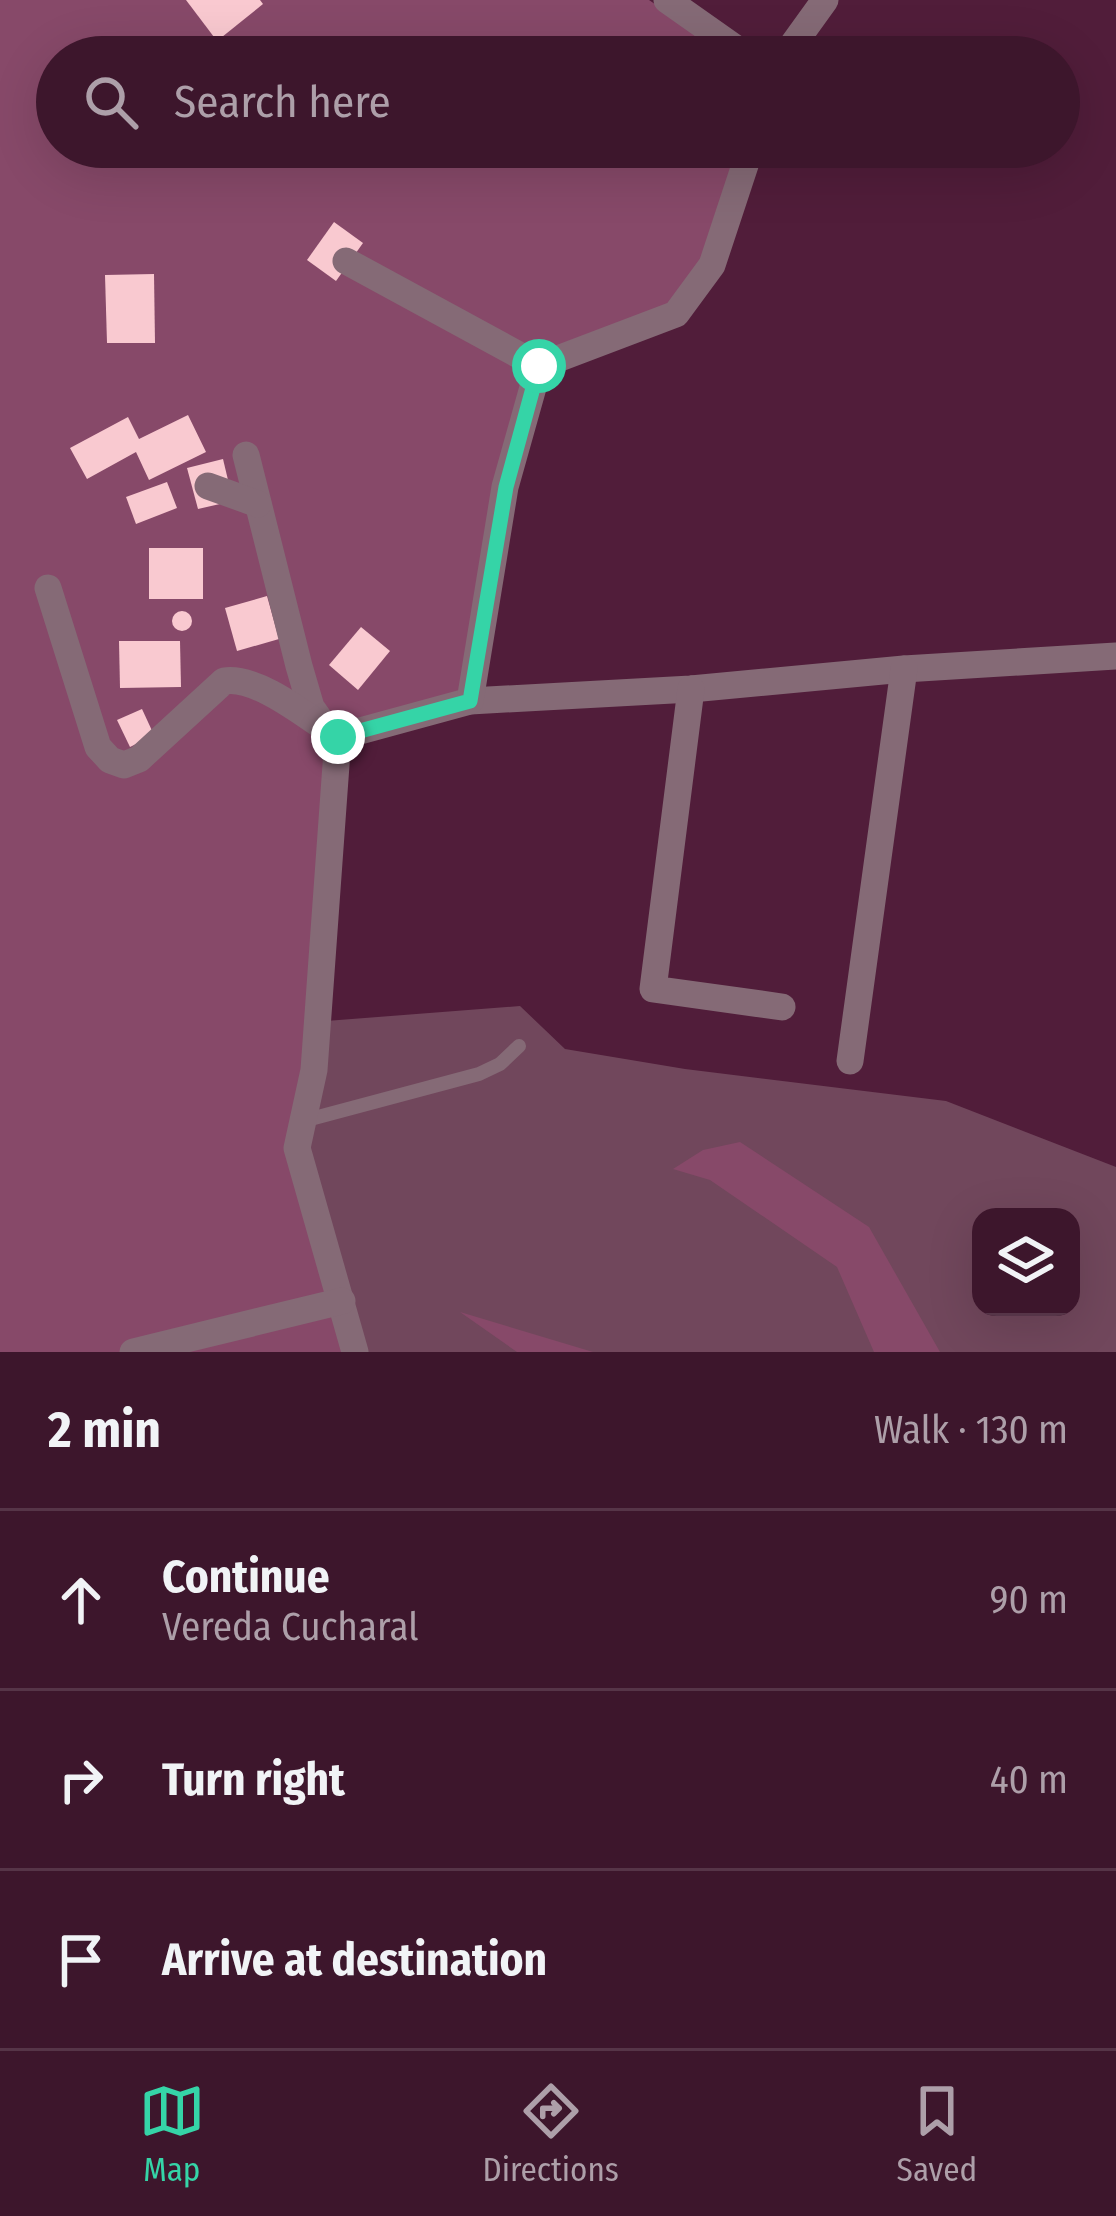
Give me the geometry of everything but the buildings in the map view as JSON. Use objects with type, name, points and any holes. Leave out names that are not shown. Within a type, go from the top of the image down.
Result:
[{"type":"street","points":[[667,0],[718,36]]},
{"type":"street","points":[[799,36],[825,0]]},
{"type":"street","points":[[346,261],[539,366],[676,314],[712,265],[745,168]]},
{"type":"street","points":[[470,701],[506,487],[539,366]]},
{"type":"street","points":[[246,455],[311,707],[338,737]]},
{"type":"street","points":[[208,486],[258,504]]},
{"type":"street","points":[[48,588],[98,748],[124,765],[139,759],[224,681],[235,679],[269,694],[338,737],[470,701],[1116,656]]},
{"type":"street","points":[[850,1061],[904,669]]},
{"type":"street","points":[[691,689],[653,989],[782,1007]]},
{"type":"street","points":[[338,737],[314,1070],[297,1148],[355,1352]]},
{"type":"street","points":[[133,1352],[342,1301]]},
{"type":"lane","points":[[303,1121],[479,1074],[500,1064],[519,1046]]},
{"type":"shaded area","points":[[0,0],[649,0],[701,36],[36,36],[36,168],[734,168],[697,273],[671,306],[540,355],[461,694],[347,745],[304,1070],[288,1147],[345,1352],[0,1352]]},
{"type":"shaded area","points":[[520,1006],[565,1049],[946,1101],[1116,1167],[1116,1352],[365,1352],[307,1148],[326,1021]]},
{"type":"shaded area","points":[[740,1142],[869,1227],[940,1352],[874,1352],[837,1267],[710,1180],[673,1169],[703,1150]]},
{"type":"shaded area","points":[[460,1312],[593,1352],[517,1352]]},
{"type":"route","points":[[338,737],[470,701],[506,487],[539,366]]}]
